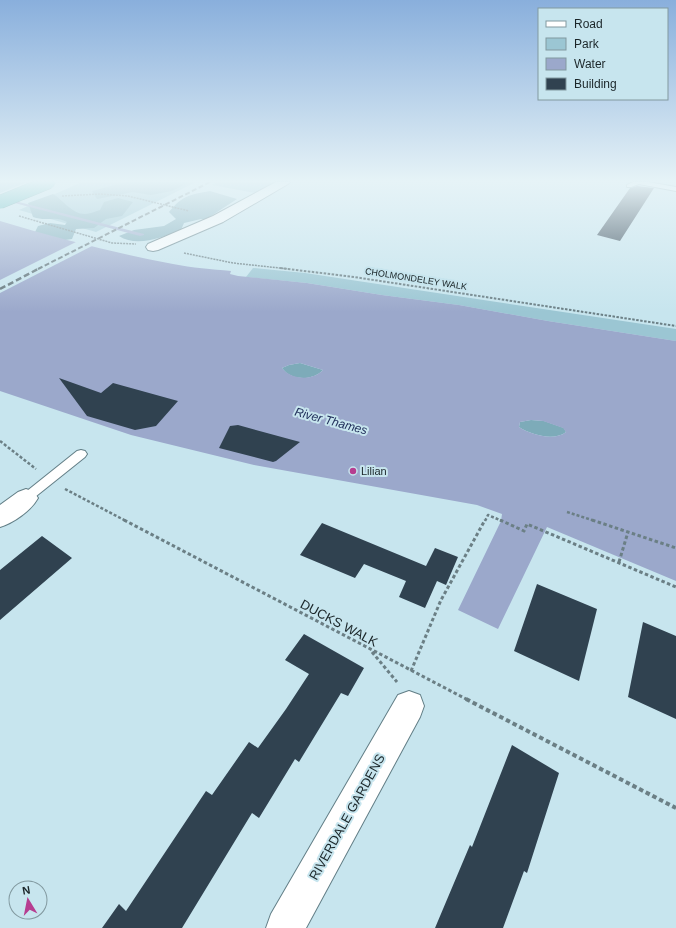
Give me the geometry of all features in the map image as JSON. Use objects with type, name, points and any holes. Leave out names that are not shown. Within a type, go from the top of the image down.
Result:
[{"type":"street","points":[[153,247],[203,225]]},
{"type":"street","points":[[0,518],[26,498]]},
{"type":"street","name":"RIVERDALE GARDENS","points":[[285,928],[404,695]]},
{"type":"lane","points":[[26,498],[81,454]]},
{"type":"path","name":"CHOLMONDELEY WALK","points":[[52,225],[112,243],[153,247],[233,263],[354,277],[676,326]]},
{"type":"path","name":"DUCKS WALK","points":[[0,441],[50,479],[75,495],[370,650],[676,808]]},
{"type":"path","points":[[567,512],[676,548]]},
{"type":"path","points":[[411,671],[441,600],[488,516],[524,531],[527,524],[676,587]]},
{"type":"path","points":[[619,562],[628,532]]},
{"type":"path","points":[[370,650],[404,695]]},
{"type":"green space","points":[[73,225],[109,225],[96,232]]},
{"type":"green space","points":[[253,268],[305,273],[676,329],[676,341],[548,321],[459,305],[307,283],[246,277]]},
{"type":"shaded area","points":[[98,225],[94,228],[76,229],[72,239],[45,243],[33,236],[38,226]]},
{"type":"shaded area","points":[[183,225],[181,230],[150,240],[134,241],[119,236],[134,230]]},
{"type":"shaded area","points":[[300,363],[323,370],[314,376],[302,378],[291,375],[282,368]]},
{"type":"shaded area","points":[[531,420],[544,421],[564,428],[566,432],[561,435],[548,437],[523,430],[519,427],[520,422]]},
{"type":"water","name":"River Thames","points":[[0,225],[15,225],[107,250],[151,260],[231,271],[230,274],[238,276],[307,283],[459,305],[548,321],[676,341],[676,581],[547,527],[498,629],[458,610],[501,521],[502,514],[477,505],[254,465],[131,435],[0,391]],"holes":[[[300,363],[323,370],[314,376],[302,378],[291,375],[282,368]],[[531,420],[543,421],[563,428],[566,432],[561,435],[548,437],[523,430],[519,427],[520,422]]]},
{"type":"pier","points":[[78,241],[94,245],[0,293],[0,280]]},
{"type":"building","points":[[604,225],[630,225],[620,241],[597,235]]},
{"type":"building","points":[[59,378],[101,393],[113,383],[178,401],[156,426],[135,430],[87,416]]},
{"type":"building","points":[[238,425],[300,442],[273,462],[219,448],[230,426]]},
{"type":"building","points":[[322,523],[426,566],[435,548],[458,557],[446,585],[437,581],[425,608],[399,597],[406,581],[364,564],[355,578],[300,555]]},
{"type":"building","points":[[42,536],[72,558],[0,620],[0,570]]},
{"type":"building","points":[[537,584],[597,609],[579,681],[514,651]]},
{"type":"building","points":[[643,622],[676,636],[676,719],[628,697]]},
{"type":"building","points":[[304,634],[364,668],[348,696],[341,693],[299,762],[295,759],[259,818],[252,813],[182,928],[102,928],[119,904],[126,911],[206,791],[212,795],[249,742],[258,748],[286,709],[309,674],[285,660]]},
{"type":"building","points":[[512,745],[559,773],[527,873],[524,871],[503,928],[435,928],[470,845],[472,847]]},
{"type":"waterway","points":[[105,225],[142,235]]},
{"type":"railway","points":[[38,269],[124,225]]},
{"type":"railway","points":[[0,289],[40,268]]},
{"type":"place","name":"Lilian","points":[[353,471]]}]
